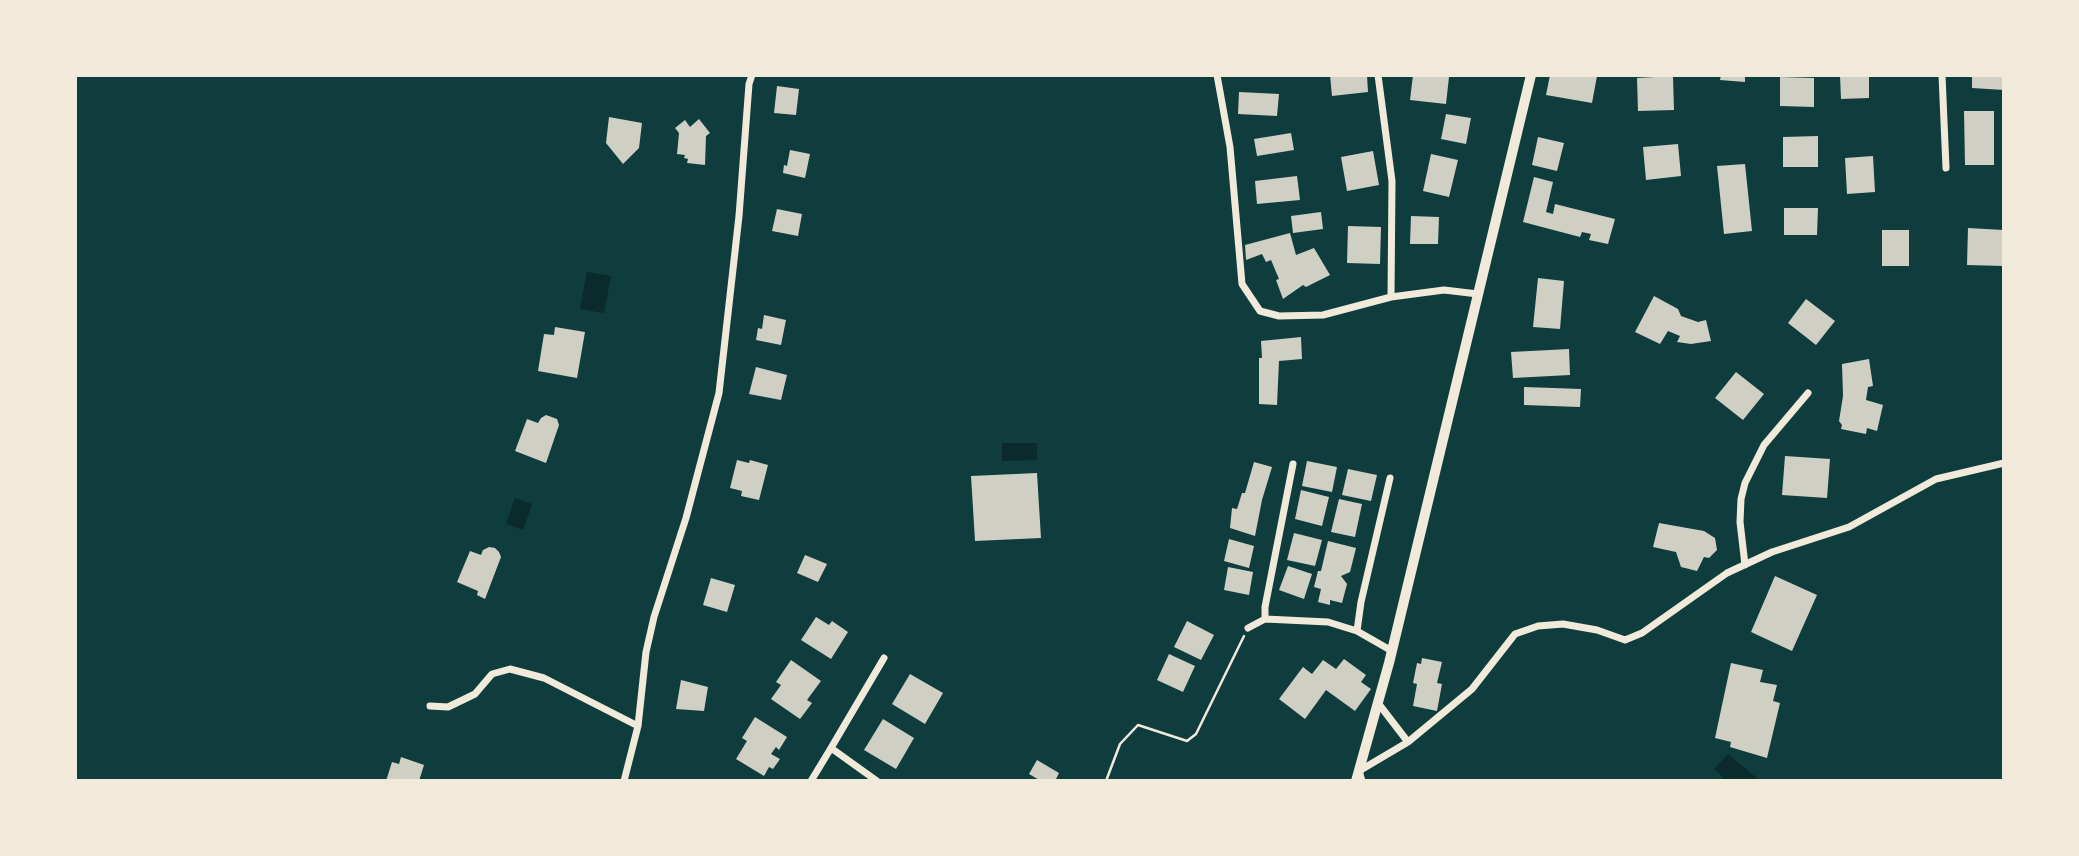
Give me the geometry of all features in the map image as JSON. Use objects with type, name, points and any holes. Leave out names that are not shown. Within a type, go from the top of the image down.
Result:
[{"type":"street","points":[[624,781],[638,726],[646,652],[654,618],[686,518],[719,393],[752,75]]},
{"type":"street","points":[[1217,75],[1230,147],[1242,284],[1260,311],[1279,316],[1323,315],[1391,297],[1444,290],[1478,294]]},
{"type":"street","points":[[1378,75],[1392,181],[1391,297]]},
{"type":"street","points":[[1359,778],[1531,75]]},
{"type":"street","points":[[1942,75],[1946,169]]},
{"type":"street","points":[[1745,565],[1740,522],[1745,483],[1764,445],[1808,393]]},
{"type":"street","points":[[1359,778],[1472,690],[1516,634],[1538,626],[1563,624],[1597,630],[1625,640],[1642,633],[1727,573],[1772,552],[1849,527],[1936,479],[2004,463]]},
{"type":"street","points":[[1265,619],[1265,607],[1293,464]]},
{"type":"street","points":[[1357,631],[1361,602],[1390,478]]},
{"type":"street","points":[[1248,628],[1265,619],[1328,622],[1357,631],[1392,651]]},
{"type":"street","points":[[811,781],[884,657]]},
{"type":"street","points":[[430,706],[449,708],[475,694],[492,674],[510,669],[544,678],[638,726]]},
{"type":"street","points":[[1378,703],[1408,742]]},
{"type":"street","points":[[831,748],[877,781]]},
{"type":"path","points":[[1106,781],[1120,744],[1138,725],[1187,741],[1196,734],[1248,628]]},
{"type":"water","points":[[587,272],[611,276],[604,313],[580,309]]},
{"type":"water","points":[[1002,443],[1037,443],[1037,460],[1002,461]]},
{"type":"water","points":[[515,498],[532,504],[523,530],[506,524]]},
{"type":"water","points":[[1728,754],[1759,781],[1727,781],[1714,769]]},
{"type":"building","points":[[1330,75],[1367,75],[1368,92],[1332,96]]},
{"type":"building","points":[[1413,75],[1449,77],[1446,104],[1410,100]]},
{"type":"building","points":[[1550,75],[1597,76],[1592,103],[1546,95]]},
{"type":"building","points":[[1721,75],[1745,75],[1745,82],[1720,80]]},
{"type":"building","points":[[1840,75],[1869,75],[1869,98],[1841,99]]},
{"type":"building","points":[[1972,75],[2004,75],[2004,90],[1972,88]]},
{"type":"building","points":[[1673,76],[1674,110],[1638,111],[1637,78]]},
{"type":"building","points":[[1780,77],[1814,78],[1814,107],[1780,106]]},
{"type":"building","points":[[777,86],[799,89],[796,115],[774,113]]},
{"type":"building","points":[[1239,92],[1279,94],[1277,116],[1238,114]]},
{"type":"building","points":[[1964,111],[1994,111],[1994,165],[1965,165]]},
{"type":"building","points":[[1446,114],[1471,118],[1466,144],[1441,139]]},
{"type":"building","points":[[609,117],[642,123],[639,148],[623,164],[606,143]]},
{"type":"building","points":[[699,119],[710,133],[706,136],[705,165],[687,163],[685,155],[677,154],[679,133],[675,128],[685,120],[690,127]]},
{"type":"building","points":[[1291,133],[1294,150],[1257,156],[1254,139]]},
{"type":"building","points":[[1818,136],[1818,167],[1783,167],[1783,137]]},
{"type":"building","points":[[1538,137],[1564,143],[1557,171],[1532,165]]},
{"type":"building","points":[[1678,144],[1681,176],[1646,180],[1643,147]]},
{"type":"building","points":[[790,150],[810,154],[805,178],[783,173]]},
{"type":"building","points":[[1373,151],[1379,185],[1347,191],[1341,157]]},
{"type":"building","points":[[1431,154],[1458,160],[1449,197],[1423,191]]},
{"type":"building","points":[[1873,156],[1875,192],[1847,194],[1845,158]]},
{"type":"building","points":[[1745,164],[1752,231],[1724,234],[1717,166]]},
{"type":"building","points":[[1297,176],[1300,200],[1257,204],[1255,181]]},
{"type":"building","points":[[1534,177],[1553,182],[1546,212],[1553,214],[1555,204],[1615,219],[1608,244],[1589,240],[1591,234],[1582,232],[1580,237],[1523,222]]},
{"type":"building","points":[[1784,208],[1818,208],[1817,235],[1784,235]]},
{"type":"building","points":[[777,209],[802,214],[798,236],[772,231]]},
{"type":"building","points":[[1321,212],[1323,229],[1293,233],[1291,216]]},
{"type":"building","points":[[1411,216],[1439,217],[1438,244],[1410,244]]},
{"type":"building","points":[[1348,226],[1381,227],[1380,264],[1347,263]]},
{"type":"building","points":[[1968,228],[2004,230],[2004,266],[1967,265]]},
{"type":"building","points":[[1882,230],[1909,230],[1909,266],[1882,266]]},
{"type":"building","points":[[1290,233],[1296,255],[1314,248],[1330,275],[1306,287],[1303,285],[1283,299],[1271,260],[1266,262],[1262,254],[1246,260],[1245,245]]},
{"type":"building","points":[[1538,278],[1564,281],[1560,329],[1533,327]]},
{"type":"building","points":[[1654,296],[1678,309],[1681,316],[1698,322],[1706,320],[1711,341],[1691,344],[1677,342],[1680,336],[1668,331],[1660,344],[1635,332]]},
{"type":"building","points":[[1806,299],[1835,321],[1816,345],[1788,323]]},
{"type":"building","points":[[764,315],[786,320],[781,345],[756,340],[758,328],[762,329]]},
{"type":"building","points":[[555,327],[585,332],[577,378],[538,371],[544,334],[554,335]]},
{"type":"building","points":[[1301,337],[1302,359],[1279,361],[1277,405],[1259,404],[1261,341]]},
{"type":"building","points":[[1569,349],[1570,375],[1513,378],[1511,352]]},
{"type":"building","points":[[1869,359],[1873,386],[1868,387],[1866,400],[1883,405],[1877,431],[1867,428],[1866,434],[1841,429],[1839,421],[1843,396],[1842,364]]},
{"type":"building","points":[[756,367],[787,375],[781,400],[749,394]]},
{"type":"building","points":[[1736,372],[1764,394],[1743,420],[1715,398]]},
{"type":"building","points":[[1524,387],[1581,389],[1580,407],[1524,405]]},
{"type":"building","points":[[546,415],[557,419],[559,425],[546,463],[515,451],[527,419],[538,423]]},
{"type":"building","points":[[1785,456],[1830,459],[1827,498],[1782,495]]},
{"type":"building","points":[[737,460],[768,465],[759,500],[741,496],[742,491],[730,488]]},
{"type":"building","points":[[1307,461],[1337,467],[1332,492],[1302,486]]},
{"type":"building","points":[[1254,462],[1272,467],[1255,536],[1230,528],[1232,508],[1237,509],[1242,493],[1245,493]]},
{"type":"building","points":[[1348,469],[1377,475],[1371,501],[1342,495]]},
{"type":"building","points":[[1037,473],[1041,538],[975,541],[971,476]]},
{"type":"building","points":[[1301,490],[1329,497],[1322,526],[1295,519]]},
{"type":"building","points":[[1339,499],[1362,504],[1355,537],[1331,532]]},
{"type":"building","points":[[1659,523],[1704,531],[1715,538],[1717,550],[1709,558],[1704,557],[1697,571],[1681,567],[1676,552],[1653,547]]},
{"type":"building","points":[[1294,533],[1322,540],[1315,566],[1287,560]]},
{"type":"building","points":[[1229,539],[1254,546],[1249,568],[1224,561]]},
{"type":"building","points":[[1328,541],[1356,548],[1350,572],[1341,576],[1347,584],[1342,603],[1330,600],[1330,605],[1318,602],[1321,589],[1314,587]]},
{"type":"building","points":[[495,548],[501,557],[485,599],[477,595],[478,591],[457,582],[470,551],[481,555],[483,550]]},
{"type":"building","points":[[805,555],[827,564],[818,582],[797,573]]},
{"type":"building","points":[[1288,566],[1312,574],[1304,599],[1279,590]]},
{"type":"building","points":[[1228,567],[1253,572],[1249,595],[1224,590]]},
{"type":"building","points":[[1775,576],[1817,595],[1792,651],[1751,632]]},
{"type":"building","points":[[711,578],[735,585],[727,612],[703,605]]},
{"type":"building","points":[[816,617],[829,625],[832,621],[848,632],[831,659],[801,640]]},
{"type":"building","points":[[1187,621],[1214,635],[1201,660],[1174,647]]},
{"type":"building","points":[[1169,654],[1195,666],[1183,692],[1157,680]]},
{"type":"building","points":[[1422,658],[1442,662],[1437,683],[1442,684],[1437,711],[1413,706],[1417,684],[1413,683],[1417,663],[1421,664]]},
{"type":"building","points":[[1344,659],[1366,675],[1361,682],[1371,689],[1355,711],[1326,690],[1305,719],[1279,699],[1303,667],[1312,674],[1323,660],[1336,669]]},
{"type":"building","points":[[791,660],[821,681],[807,700],[812,703],[800,719],[771,699],[781,685],[776,682]]},
{"type":"building","points":[[1731,663],[1763,670],[1760,682],[1777,685],[1773,701],[1780,703],[1767,758],[1730,747],[1731,742],[1715,738]]},
{"type":"building","points":[[910,674],[943,693],[925,724],[892,704]]},
{"type":"building","points":[[681,680],[708,687],[704,711],[676,709]]},
{"type":"building","points":[[755,717],[787,737],[779,750],[776,747],[771,754],[780,759],[773,769],[769,767],[764,776],[736,759],[747,741],[742,738]]},
{"type":"building","points":[[883,719],[914,738],[896,769],[864,750]]},
{"type":"building","points":[[401,757],[424,765],[419,781],[386,781],[392,762],[399,764]]},
{"type":"building","points":[[1037,760],[1059,773],[1055,781],[1041,781],[1029,774]]}]
